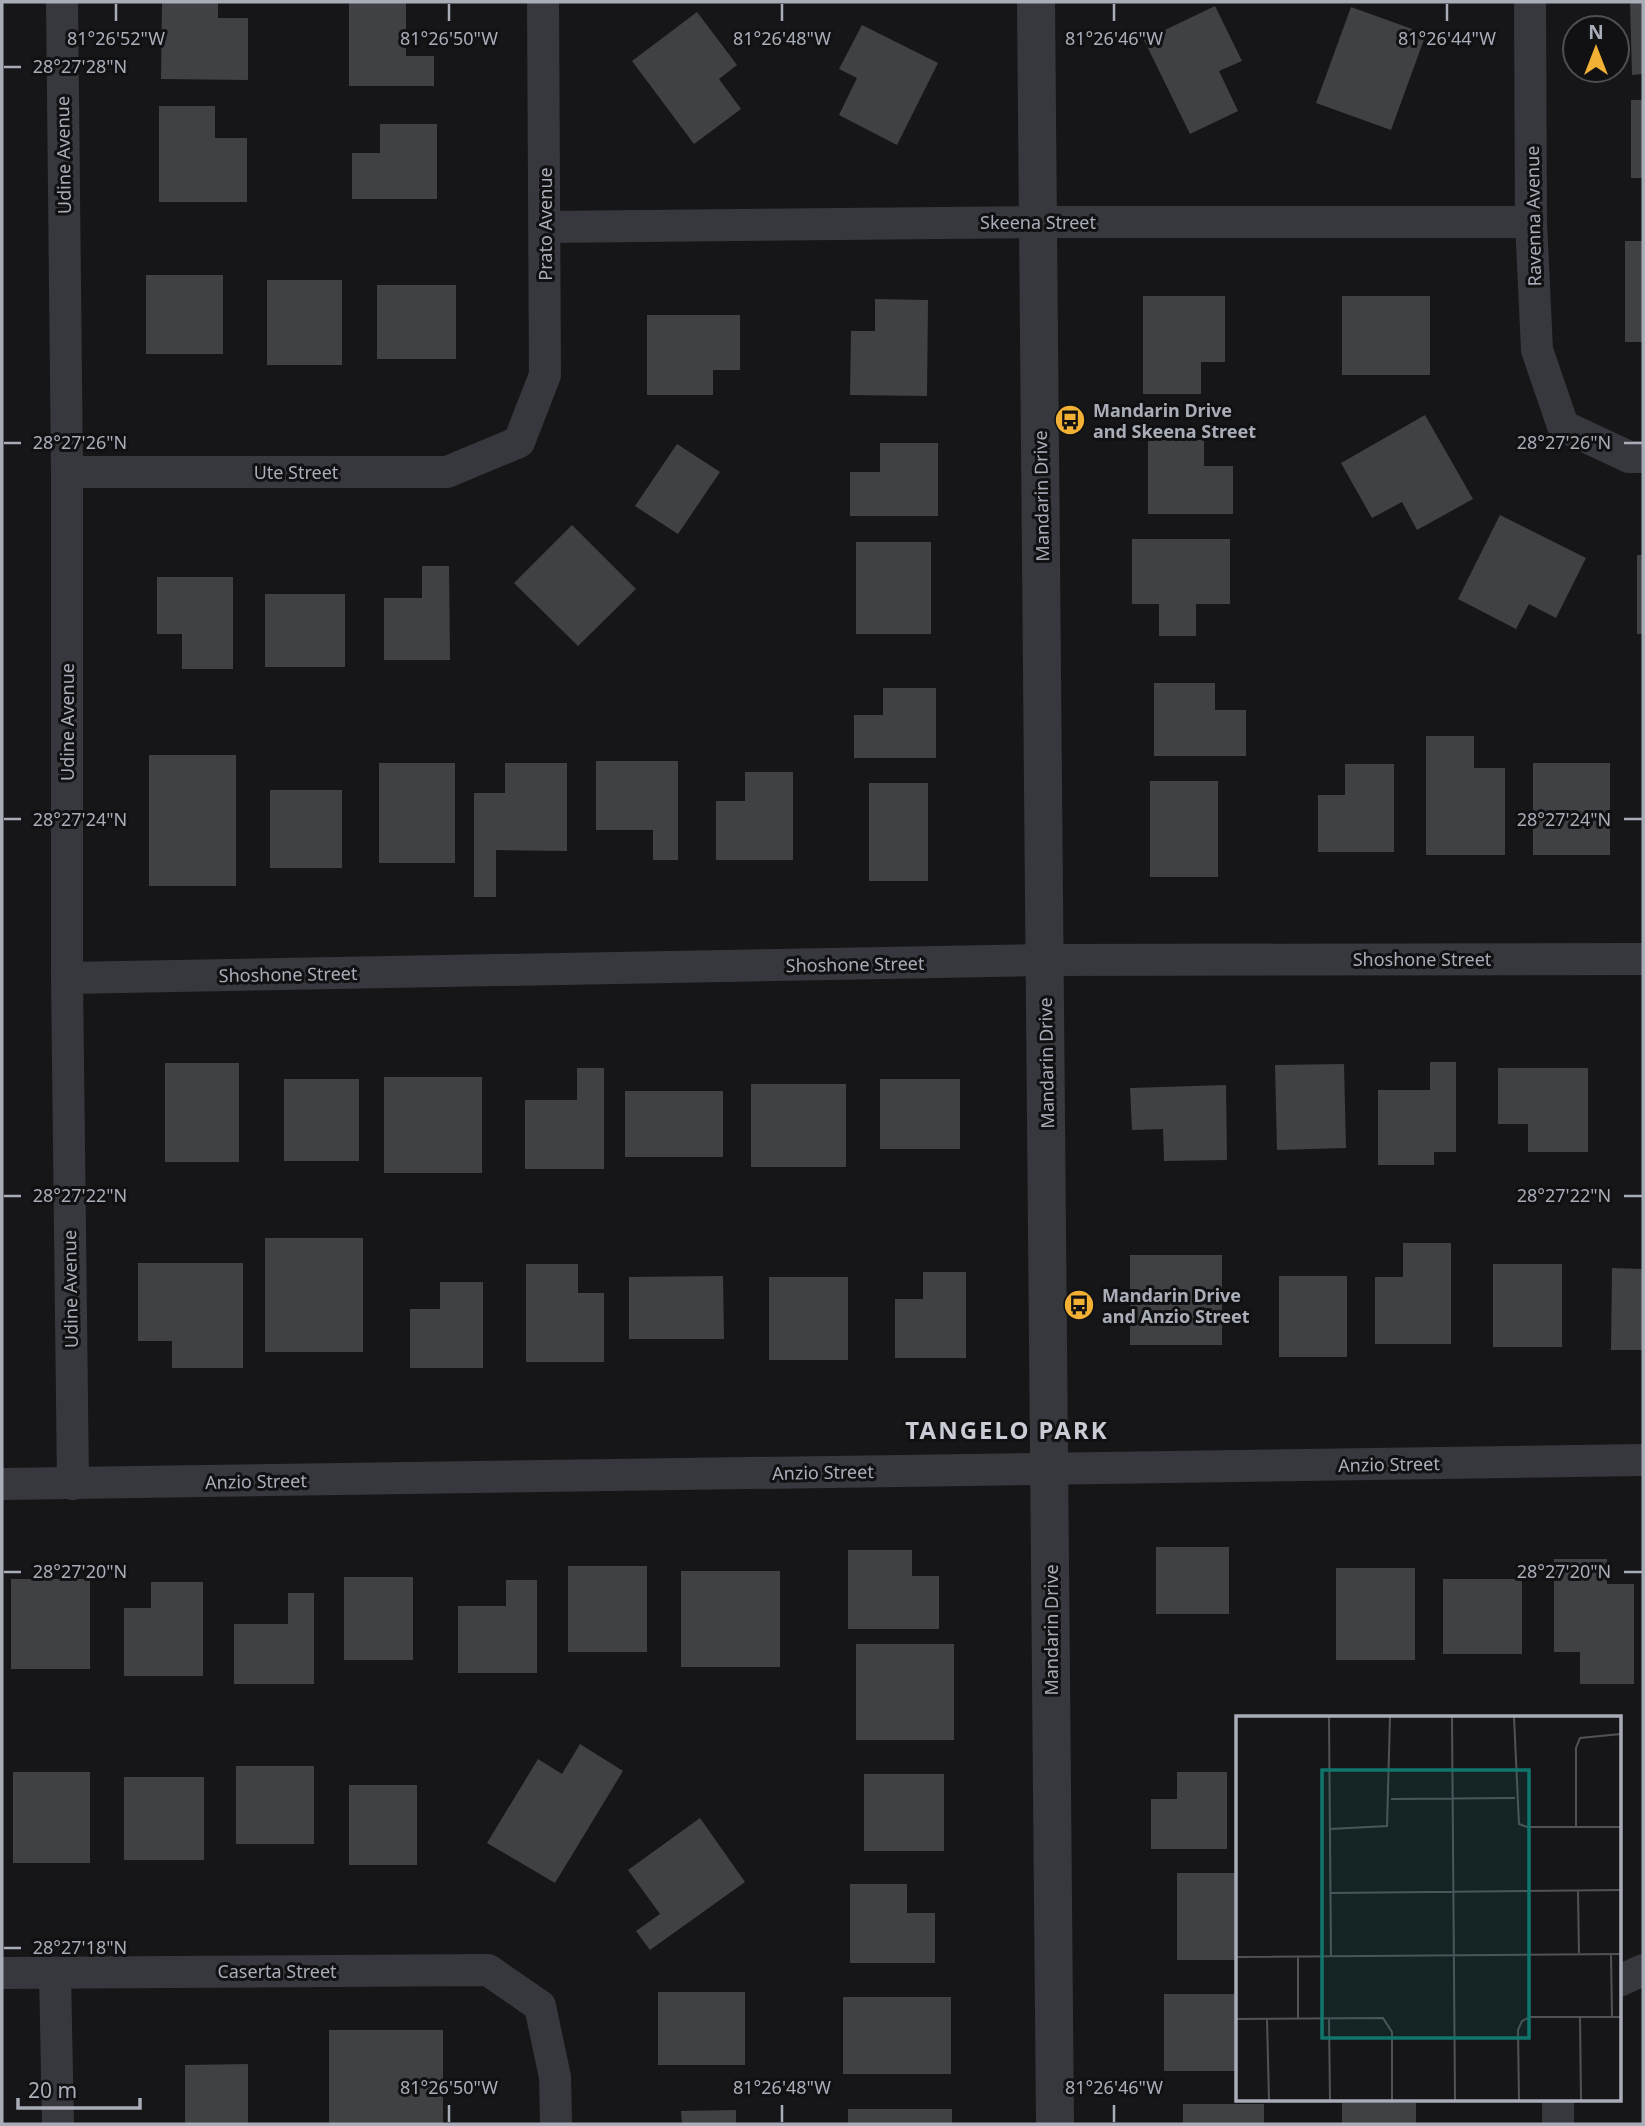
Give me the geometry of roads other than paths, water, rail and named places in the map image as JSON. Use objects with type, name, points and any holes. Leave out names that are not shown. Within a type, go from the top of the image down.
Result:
[{"type":"street","name":"Udine Avenue","points":[[62,2],[67,472],[67,978],[73,1484]]},
{"type":"street","name":"Prato Avenue","points":[[519,442],[545,376],[543,2]]},
{"type":"street","name":"Mandarin Drive","points":[[1036,2],[1055,2124]]},
{"type":"street","name":"Ravenna Avenue","points":[[1530,2],[1531,222],[1537,350],[1563,426],[1629,457],[1643,457]]},
{"type":"street","name":"Skeena Street","points":[[545,227],[1038,222],[1531,222]]},
{"type":"street","name":"Ute Street","points":[[67,472],[447,472],[519,442]]},
{"type":"street","name":"Shoshone Street","points":[[67,978],[1045,960],[1643,959]]},
{"type":"street","name":"Anzio Street","points":[[2,1484],[1643,1460]]},
{"type":"street","name":"Caserta Street","points":[[2,1973],[488,1970],[540,2006],[555,2077],[555,2124]]},
{"type":"street","points":[[1620,1981],[1643,1970]]},
{"type":"street","points":[[55,1973],[58,2124]]},
{"type":"street","points":[[1558,2102],[1558,2124]]},
{"type":"place","name":"Mandarin Drive and Skeena Street","points":[[1070,420]]},
{"type":"place","name":"Mandarin Drive and Anzio Street","points":[[1079,1305]]},
{"type":"district","name":"TANGELO PARK","points":[[1007,1429]]}]
